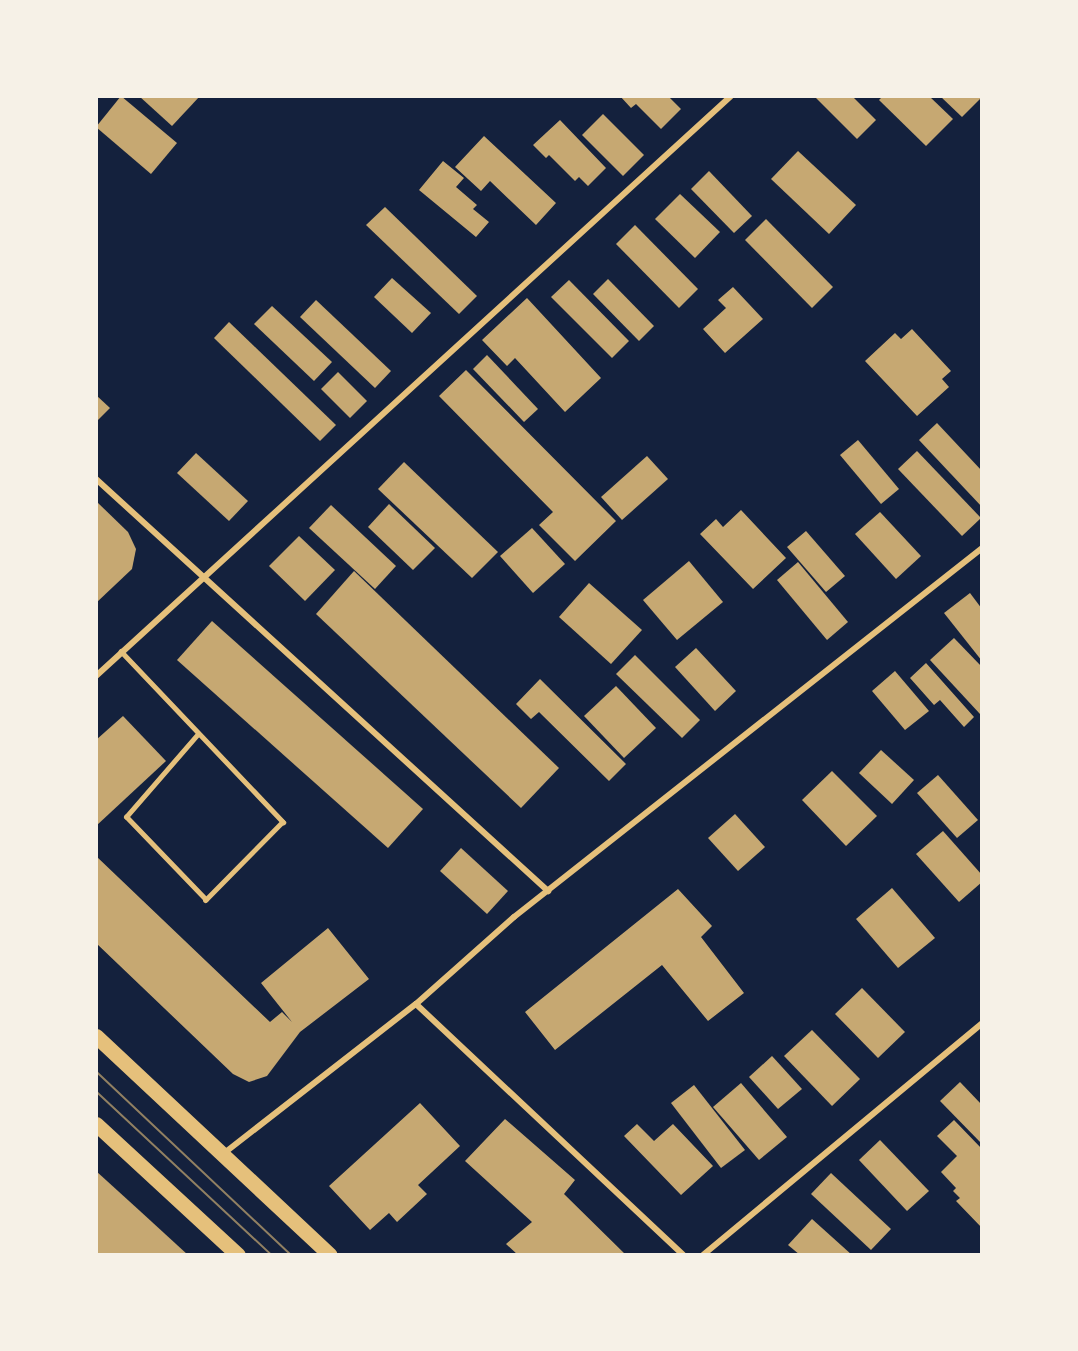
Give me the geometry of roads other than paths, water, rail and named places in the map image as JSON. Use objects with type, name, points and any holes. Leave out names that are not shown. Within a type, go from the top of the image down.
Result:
[{"type":"main road","points":[[96,1036],[330,1255]]},
{"type":"main road","points":[[96,1124],[238,1255]]},
{"type":"street","points":[[96,676],[731,96]]},
{"type":"street","points":[[96,479],[548,891]]},
{"type":"street","points":[[222,1155],[416,1004],[548,891],[982,549]]},
{"type":"street","points":[[416,1004],[683,1255]]},
{"type":"street","points":[[703,1255],[982,1023]]},
{"type":"lane","points":[[121,651],[283,822],[206,900],[126,817],[198,734]]},
{"type":"tram line","points":[[96,1071],[291,1255]]},
{"type":"tram line","points":[[96,1091],[272,1255]]}]
